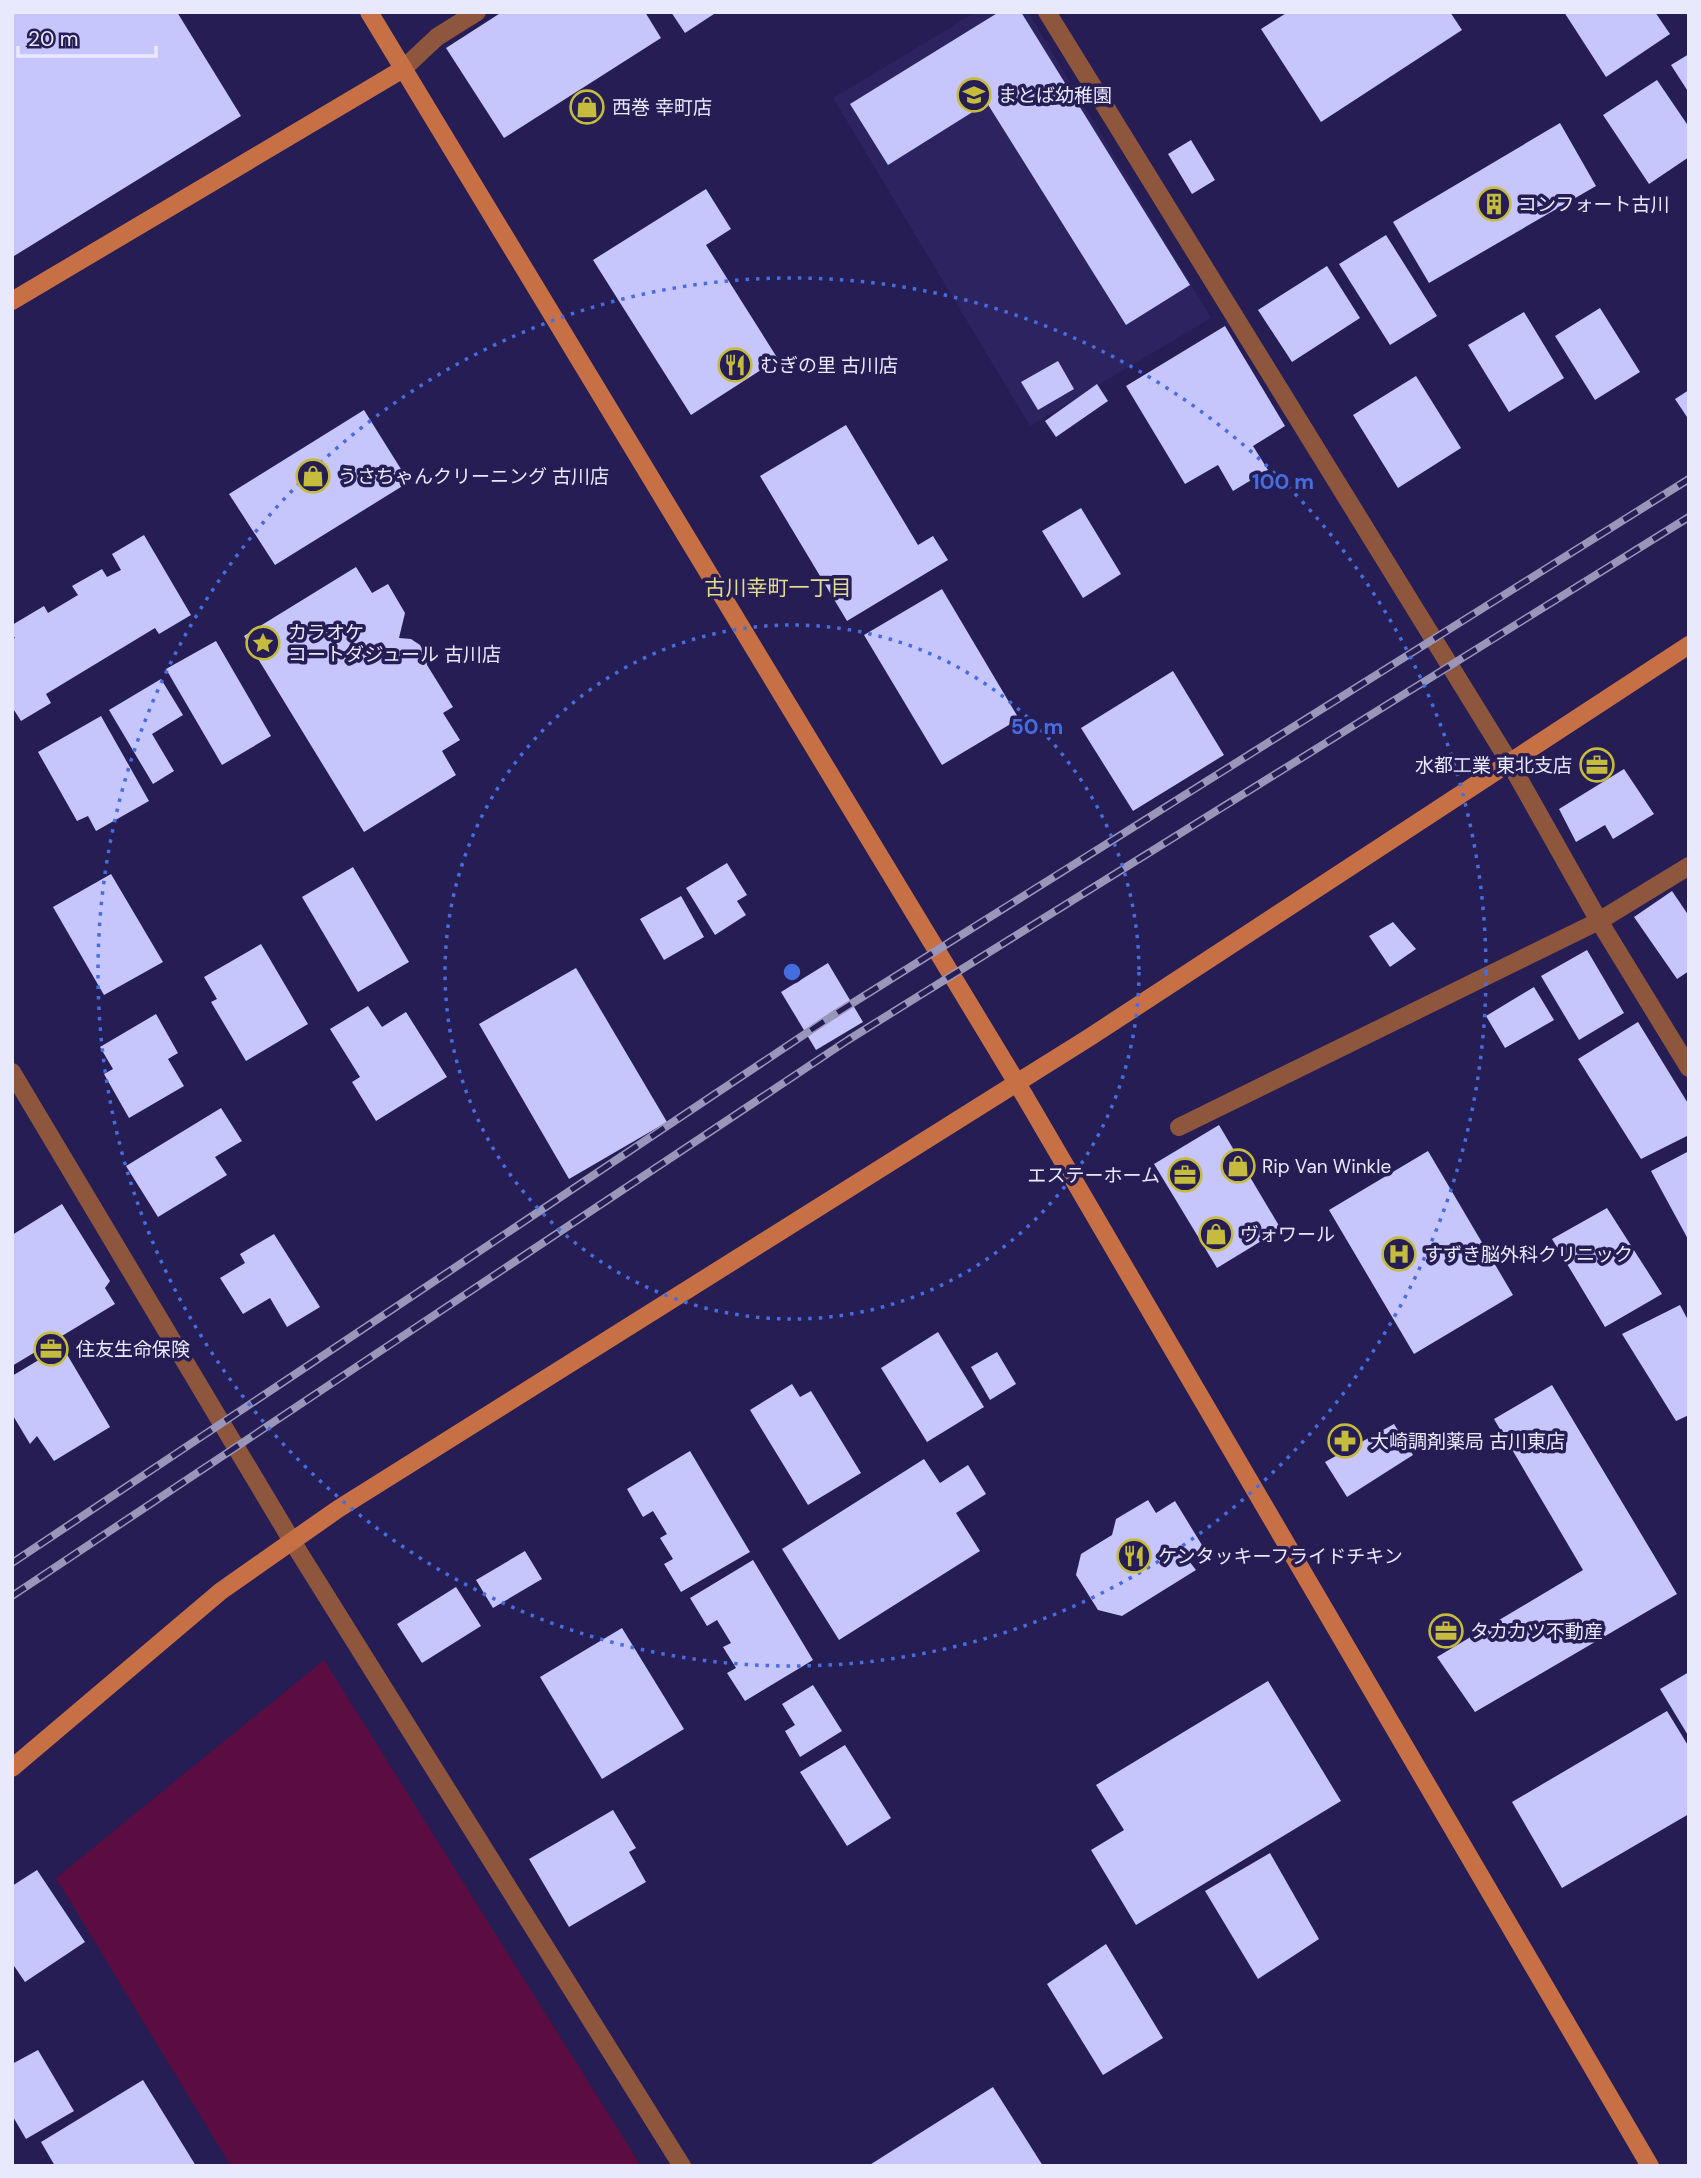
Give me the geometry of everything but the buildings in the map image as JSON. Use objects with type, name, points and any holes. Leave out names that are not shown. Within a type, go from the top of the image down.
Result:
[{"type":"street","points":[[369,12],[1017,1083],[1650,2166]]},
{"type":"street","points":[[12,301],[403,69],[437,37],[477,12]]},
{"type":"street","points":[[1047,12],[1510,763],[1599,921],[1689,1068]]},
{"type":"street","points":[[12,1768],[221,1591],[338,1509],[1017,1083],[1689,646]]},
{"type":"street","points":[[1178,1127],[1599,921],[1689,866]]},
{"type":"street","points":[[12,1072],[292,1541],[682,2166]]},
{"type":"shaded area","points":[[976,12],[1028,12],[1211,318],[1030,426],[833,98]]},
{"type":"shaded area","points":[[324,1660],[641,2166],[231,2166],[56,1878]]},
{"type":"railway","points":[[12,1563],[832,1016],[1689,479]]},
{"type":"railway","points":[[12,1596],[848,1040],[1689,517]]},
{"type":"place","name":"まとば幼稚園","points":[[974,95]]},
{"type":"place","name":"西巻 幸町店","points":[[587,107]]},
{"type":"place","name":"コンフォート古川","points":[[1494,204]]},
{"type":"place","name":"むぎの里 古川店","points":[[735,365]]},
{"type":"place","name":"うさちゃんクリーニング 古川店","points":[[313,476]]},
{"type":"place","name":"カラオケ コートダジュール 古川店","points":[[263,643]]},
{"type":"place","name":"水都工業 東北支店","points":[[1597,765]]},
{"type":"place","name":"Rip Van Winkle","points":[[1238,1166]]},
{"type":"place","name":"エステーホーム","points":[[1185,1175]]},
{"type":"place","name":"ヴォワール","points":[[1216,1234]]},
{"type":"place","name":"すずき脳外科クリニック","points":[[1399,1254]]},
{"type":"place","name":"住友生命保険","points":[[51,1349]]},
{"type":"place","name":"大崎調剤薬局 古川東店","points":[[1345,1441]]},
{"type":"place","name":"ケンタッキーフライドチキン","points":[[1134,1556]]},
{"type":"place","name":"タカカツ不動産","points":[[1446,1631]]},
{"type":"district","name":"古川幸町一丁目","points":[[778,588]]}]
